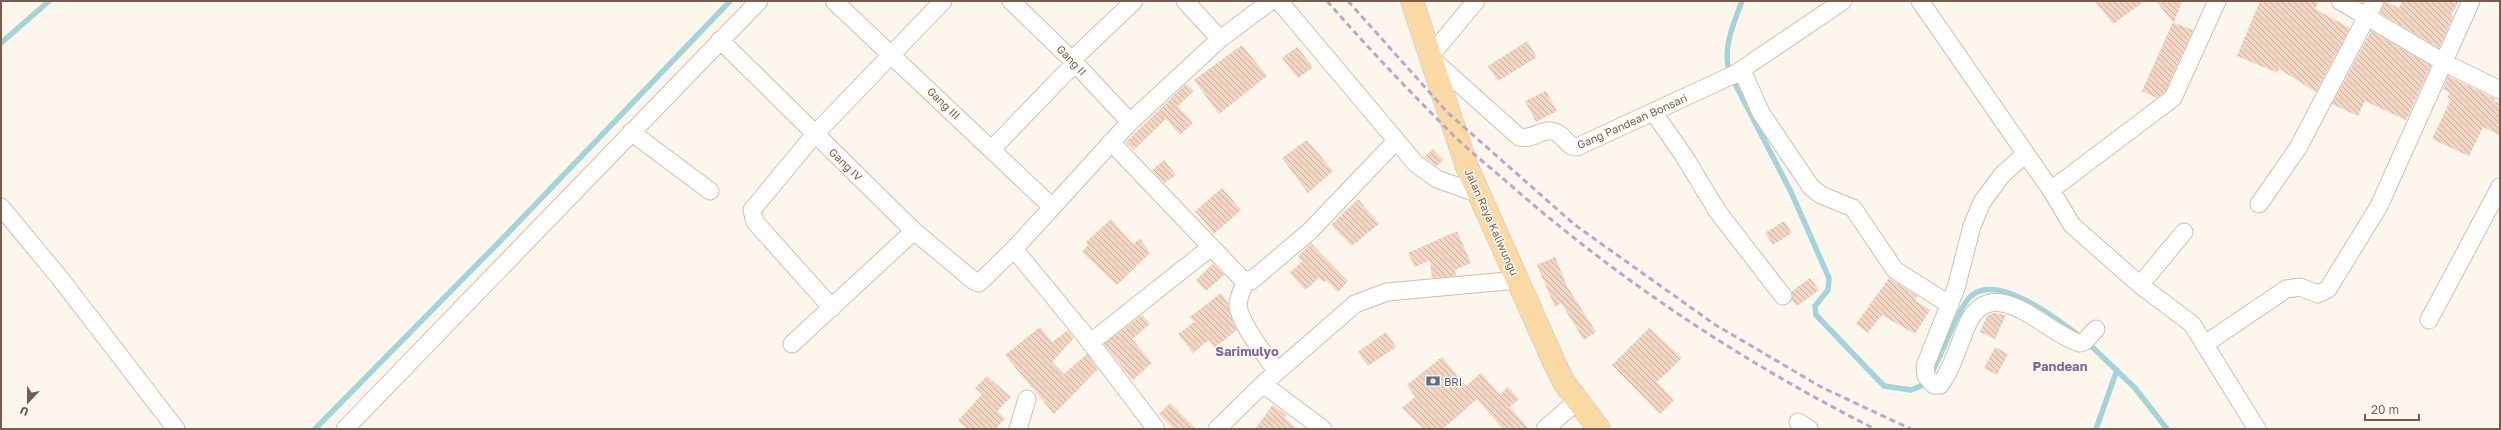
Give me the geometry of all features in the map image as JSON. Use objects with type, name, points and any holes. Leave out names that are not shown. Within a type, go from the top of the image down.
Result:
[{"type":"main road","name":"Jalan Raya Kaliwungu","points":[[1412,1],[1432,57],[1450,120],[1479,194],[1543,340],[1565,384],[1599,429]]},
{"type":"street","points":[[345,429],[759,1]]},
{"type":"street","name":"Gang III","points":[[834,1],[892,54],[1052,207]]},
{"type":"street","points":[[832,308],[755,222],[751,213],[754,206],[815,134],[943,1]]},
{"type":"street","name":"Gang II","points":[[1011,1],[1073,61],[1130,122]]},
{"type":"street","points":[[992,149],[1073,61],[1134,1]]},
{"type":"street","points":[[1185,1],[1220,39]]},
{"type":"street","points":[[1156,429],[1090,343],[1014,249],[1130,122],[1220,39],[1271,1]]},
{"type":"street","points":[[1279,1],[1416,164],[1429,174],[1479,194]]},
{"type":"street","points":[[1432,57],[1476,1]]},
{"type":"street","name":"Gang Pandean Bonsari","points":[[1432,57],[1519,137],[1532,138],[1548,130],[1554,131],[1560,134],[1570,146],[1577,147],[1654,113],[1733,75],[1843,1]]},
{"type":"street","points":[[1920,1],[1954,47],[2025,154],[2051,190],[2072,225],[2140,285],[2192,324],[2257,429]]},
{"type":"street","points":[[2051,190],[2173,98],[2217,1]]},
{"type":"street","points":[[2340,1],[2366,18],[2445,63],[2500,90]]},
{"type":"street","points":[[2259,204],[2298,148],[2374,1]]},
{"type":"street","points":[[2205,344],[2286,289],[2300,288],[2318,294],[2328,290],[2379,206],[2445,63],[2471,1]]},
{"type":"street","name":"Gang IV","points":[[720,40],[914,230],[977,282],[984,281],[1014,249]]},
{"type":"street","points":[[1733,75],[1811,188],[1821,195],[1853,208],[1895,270],[1950,305]]},
{"type":"street","points":[[1654,113],[1684,156],[1718,212],[1783,296]]},
{"type":"street","points":[[631,132],[710,191]]},
{"type":"street","points":[[1111,142],[1241,278],[1251,281],[1310,231],[1396,142]]},
{"type":"street","points":[[2025,154],[2002,175],[1982,202],[1972,226],[1950,305],[1925,366],[1928,379],[1937,386],[1940,385],[1969,321],[1979,308],[1990,303],[1997,302],[2017,309],[2071,340],[2089,336]]},
{"type":"street","points":[[2429,320],[2500,187]]},
{"type":"street","points":[[1,207],[59,277],[176,429]]},
{"type":"street","points":[[792,344],[914,230]]},
{"type":"street","points":[[2140,285],[2184,232]]},
{"type":"street","points":[[1090,343],[1211,247]]},
{"type":"street","points":[[1246,280],[1238,304],[1240,312],[1247,327],[1277,372]]},
{"type":"street","points":[[1217,429],[1263,384],[1355,304],[1366,298],[1387,292],[1518,280]]},
{"type":"street","points":[[1263,384],[1323,429]]},
{"type":"street","points":[[1018,429],[1027,399]]},
{"type":"street","points":[[1545,429],[1577,401]]},
{"type":"building","points":[[2095,1],[2145,1],[2113,24]]},
{"type":"building","points":[[2156,1],[2182,1],[2174,23],[2193,30],[2165,92],[2157,98],[2142,91],[2173,22]]},
{"type":"building","points":[[2260,1],[2319,1],[2315,9],[2350,28],[2316,92],[2279,69],[2278,73],[2237,56]]},
{"type":"building","points":[[2385,1],[2399,8],[2402,1],[2459,1],[2451,15],[2453,17],[2439,48],[2380,13]]},
{"type":"building","points":[[2371,31],[2431,66],[2406,120],[2365,101],[2358,116],[2332,104]]},
{"type":"building","points":[[1527,41],[1537,57],[1498,81],[1488,66]]},
{"type":"building","points":[[1242,45],[1267,76],[1219,114],[1194,80]]},
{"type":"building","points":[[1297,47],[1313,67],[1298,78],[1282,58]]},
{"type":"building","points":[[2448,76],[2495,99],[2494,101],[2500,104],[2500,135],[2483,127],[2469,156],[2432,139],[2451,99],[2447,98],[2450,93],[2443,89]]},
{"type":"building","points":[[1186,84],[1194,91],[1178,106],[1193,123],[1180,135],[1166,119],[1134,150],[1126,142]]},
{"type":"building","points":[[1546,91],[1557,111],[1536,122],[1525,101]]},
{"type":"building","points":[[1307,140],[1333,171],[1308,193],[1282,158]]},
{"type":"building","points":[[1433,149],[1443,160],[1437,166],[1424,157]]},
{"type":"building","points":[[1164,160],[1176,175],[1164,183],[1152,170]]},
{"type":"building","points":[[1222,188],[1241,210],[1214,234],[1195,211]]},
{"type":"building","points":[[1358,199],[1379,224],[1352,246],[1331,225]]},
{"type":"building","points":[[1111,219],[1133,244],[1140,239],[1150,253],[1117,285],[1082,252],[1088,245],[1086,242]]},
{"type":"building","points":[[1784,221],[1792,233],[1773,245],[1765,233]]},
{"type":"building","points":[[1457,231],[1471,263],[1455,270],[1456,276],[1432,278],[1430,260],[1415,267],[1408,253]]},
{"type":"building","points":[[1311,243],[1348,281],[1338,292],[1326,280],[1324,282],[1319,278],[1305,290],[1290,273],[1302,261],[1298,257]]},
{"type":"building","points":[[1555,257],[1567,286],[1596,332],[1584,340],[1561,303],[1555,307],[1537,265]]},
{"type":"building","points":[[1213,264],[1224,275],[1206,291],[1196,280]]},
{"type":"building","points":[[1810,278],[1819,290],[1797,306],[1792,300],[1792,291]]},
{"type":"building","points":[[1889,278],[1917,296],[1915,300],[1930,310],[1915,334],[1882,315],[1868,333],[1856,324]]},
{"type":"building","points":[[1221,293],[1228,303],[1230,315],[1237,330],[1214,348],[1209,340],[1193,353],[1178,334],[1194,322],[1190,317]]},
{"type":"building","points":[[1994,313],[2006,315],[1995,339],[1980,332],[1987,316]]},
{"type":"building","points":[[1142,315],[1150,324],[1132,339],[1152,363],[1133,380],[1104,344]]},
{"type":"building","points":[[1040,327],[1052,342],[1068,330],[1074,338],[1052,362],[1064,374],[1087,354],[1098,369],[1054,414],[1005,355]]},
{"type":"building","points":[[1649,328],[1682,358],[1657,382],[1674,400],[1660,414],[1612,365]]},
{"type":"building","points":[[1386,332],[1396,347],[1368,366],[1358,352]]},
{"type":"building","points":[[1995,347],[2008,354],[1997,375],[1984,368]]},
{"type":"building","points":[[1442,357],[1466,386],[1481,373],[1500,395],[1508,387],[1519,399],[1510,407],[1529,429],[1503,429],[1477,399],[1443,429],[1424,429],[1402,408],[1415,397],[1407,385]]},
{"type":"building","points":[[987,376],[1011,397],[997,411],[1005,419],[995,429],[968,429],[958,421],[982,394],[975,388]]},
{"type":"building","points":[[1170,403],[1196,429],[1174,429],[1159,414]]},
{"type":"building","points":[[1273,405],[1286,415],[1284,417],[1297,429],[1255,429]]},
{"type":"waterway","points":[[1,43],[49,1]]},
{"type":"waterway","points":[[315,429],[508,233],[730,1]]},
{"type":"waterway","points":[[1742,1],[1732,27],[1728,44],[1727,62],[1729,72],[1791,192],[1829,278],[1828,290],[1815,306],[1816,315],[1884,386],[1911,390],[1925,384],[1960,312],[1966,302],[1977,292],[1990,290],[2006,292],[2039,308],[2078,335]]},
{"type":"waterway","points":[[2086,341],[2135,388],[2167,429]]},
{"type":"waterway","points":[[2096,429],[2117,370]]},
{"type":"railway","points":[[1327,1],[1358,36],[1455,137],[1516,190],[1600,258],[1688,321],[1734,350],[1780,378],[1875,429]]},
{"type":"railway","points":[[1348,1],[1448,113],[1575,225],[1714,324],[1823,388],[1911,429]]},
{"type":"place","name":"BRI","points":[[1433,381]]},
{"type":"district","name":"Sarimulyo","points":[[1247,351]]},
{"type":"district","name":"Pandean","points":[[2060,366]]}]
